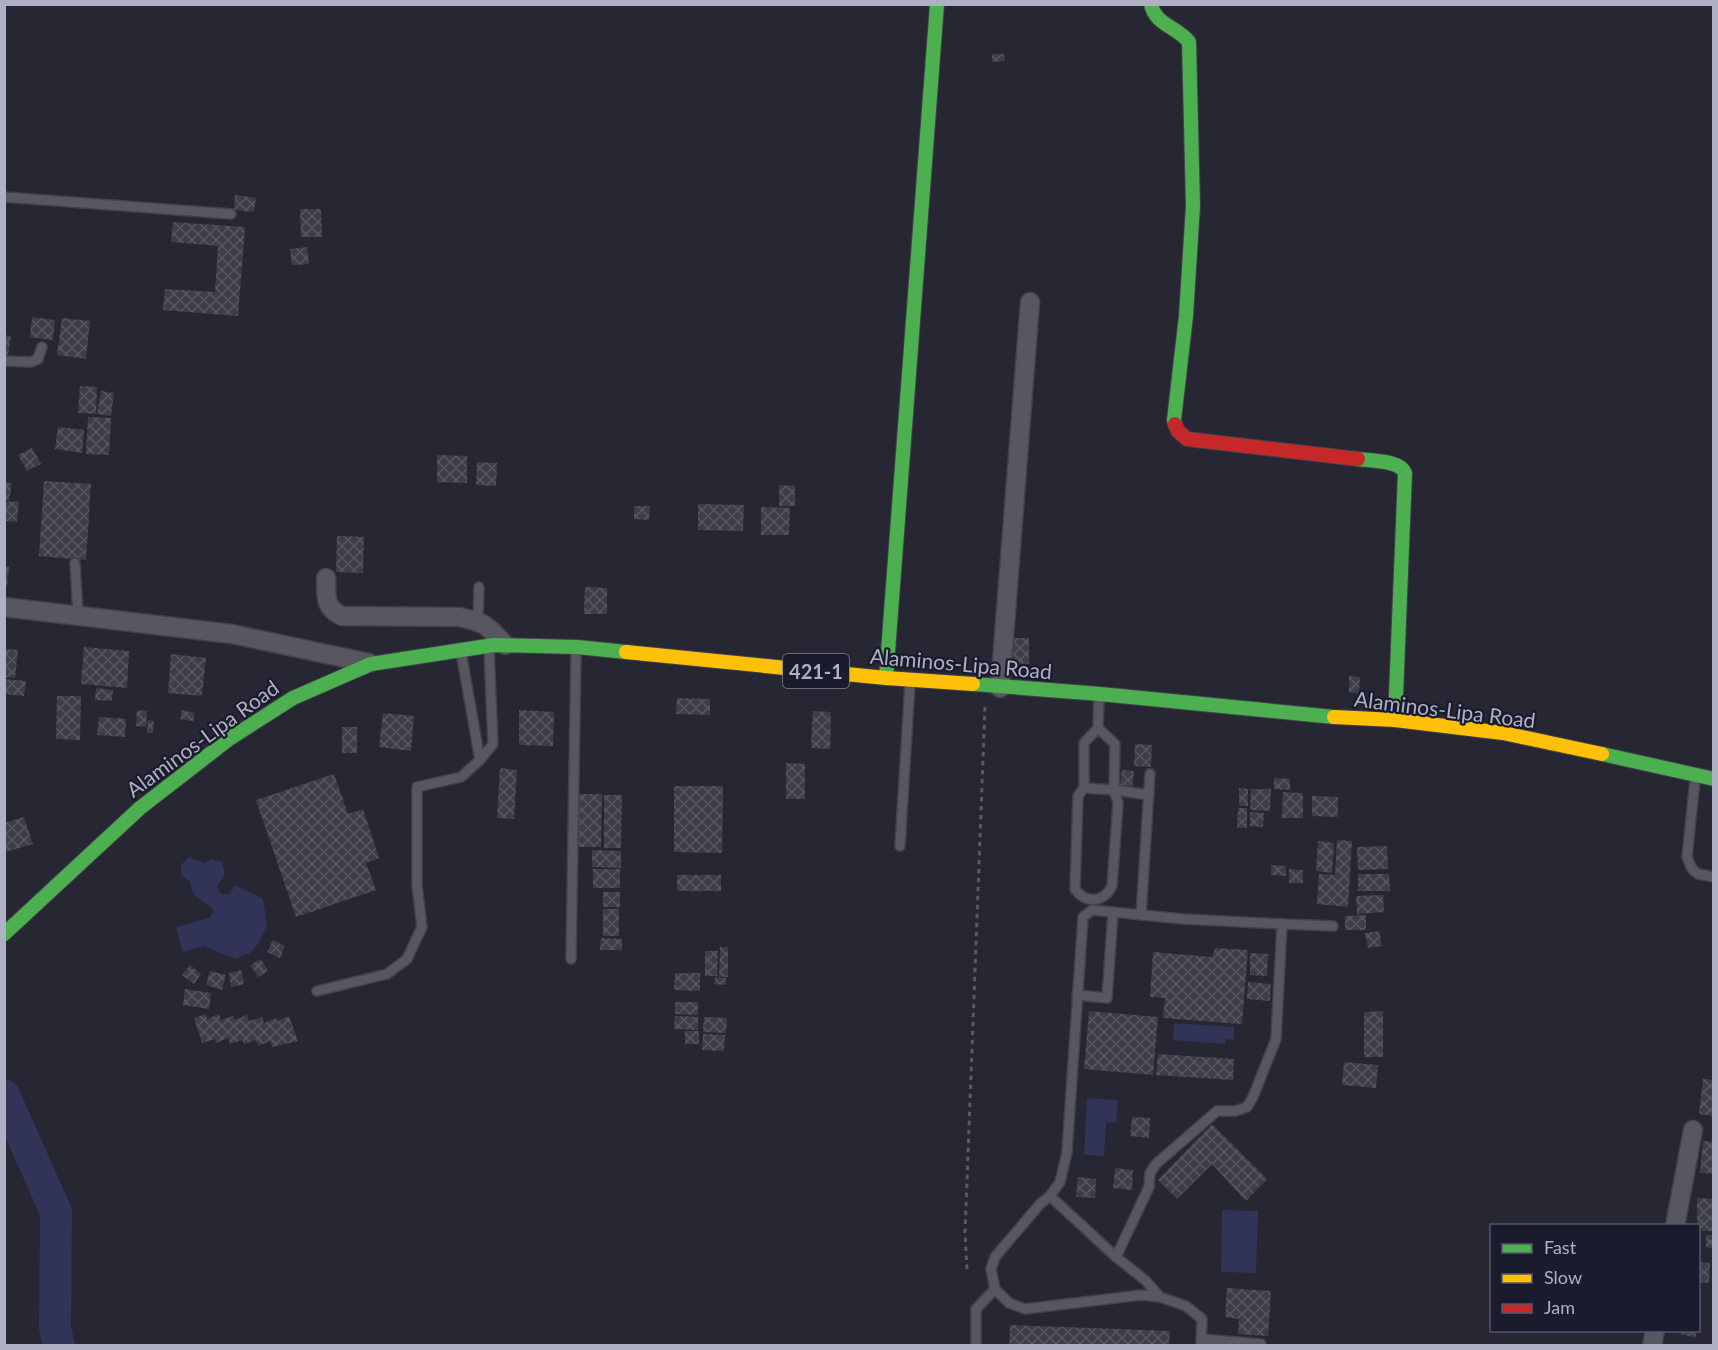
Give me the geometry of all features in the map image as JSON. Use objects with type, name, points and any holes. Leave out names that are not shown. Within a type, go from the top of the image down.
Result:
[{"type":"main road","points":[[886,678],[937,4]]},
{"type":"main road","points":[[1151,4],[1151,11],[1155,16],[1186,36],[1189,42],[1193,206],[1186,316],[1174,420],[1176,426],[1187,439],[1396,464],[1403,468],[1406,473],[1395,720]]},
{"type":"main road","name":"Alaminos-Lipa Road","points":[[4,934],[140,808],[230,739],[293,698],[371,664],[497,646],[577,647],[886,678],[1100,694],[1347,718],[1395,720],[1503,733],[1713,779]]},
{"type":"street","points":[[993,687],[1030,302]]},
{"type":"street","points":[[326,578],[328,605],[342,616],[460,617],[478,621],[489,627],[497,646]]},
{"type":"street","points":[[4,607],[232,634],[371,664]]},
{"type":"street","points":[[1675,1224],[1693,1130]]},
{"type":"lane","points":[[4,197],[231,214]]},
{"type":"lane","points":[[4,360],[31,362],[38,359],[42,347]]},
{"type":"lane","points":[[75,563],[78,615]]},
{"type":"lane","points":[[478,621],[479,587]]},
{"type":"lane","points":[[316,991],[387,974],[407,959],[422,927],[417,885],[417,787],[461,777],[480,760],[493,744],[497,646]]},
{"type":"lane","points":[[571,959],[577,647]]},
{"type":"lane","points":[[460,650],[480,760]]},
{"type":"lane","points":[[900,846],[910,680]]},
{"type":"lane","points":[[1100,694],[1098,728],[1084,743],[1084,788],[1077,802],[1075,889],[1093,905],[1113,912],[1183,919],[1333,926]]},
{"type":"lane","points":[[1098,728],[1115,744],[1114,790],[1118,803],[1112,886],[1083,917],[1067,1152],[1060,1182],[995,1257],[991,1269],[995,1289],[1009,1303],[1025,1309],[1141,1294],[1160,1297],[1186,1306],[1202,1319],[1201,1342],[1261,1344]]},
{"type":"lane","points":[[1141,915],[1150,774]]},
{"type":"lane","points":[[1695,775],[1687,857],[1692,869],[1698,874],[1713,877]]},
{"type":"lane","points":[[1084,788],[1149,795]]},
{"type":"lane","points":[[1077,995],[1107,998],[1113,912]]},
{"type":"lane","points":[[1116,1257],[1149,1187],[1150,1173],[1156,1164],[1217,1111],[1235,1111],[1247,1107],[1253,1097],[1276,1039],[1282,924]]},
{"type":"lane","points":[[1050,1196],[1116,1257],[1145,1280],[1160,1297]]},
{"type":"lane","points":[[976,1346],[976,1309],[995,1289]]},
{"type":"path","points":[[968,1269],[965,1233],[993,687]]},
{"type":"water","points":[[189,857],[204,863],[212,859],[222,862],[224,875],[217,886],[221,894],[230,894],[235,885],[263,899],[267,925],[259,943],[250,953],[235,959],[204,946],[182,952],[176,927],[209,918],[214,910],[193,893],[190,882],[181,875],[181,865]]},
{"type":"water","points":[[1174,1023],[1234,1027],[1234,1040],[1226,1039],[1225,1044],[1173,1040]]},
{"type":"water","points":[[1087,1098],[1118,1100],[1116,1123],[1106,1122],[1104,1156],[1084,1155]]},
{"type":"water","points":[[1222,1210],[1258,1211],[1256,1273],[1221,1272]]},
{"type":"building","points":[[992,54],[1004,54],[1005,61],[992,62]]},
{"type":"building","points":[[235,195],[256,198],[254,212],[234,210]]},
{"type":"building","points":[[300,209],[321,209],[322,237],[301,237]]},
{"type":"building","points":[[173,222],[245,227],[238,316],[163,310],[165,289],[215,292],[218,246],[171,242]]},
{"type":"building","points":[[307,247],[309,264],[292,265],[290,249]]},
{"type":"building","points":[[32,317],[55,320],[53,340],[30,337]]},
{"type":"building","points":[[62,318],[90,321],[86,359],[57,355]]},
{"type":"building","points":[[4,335],[11,336],[8,355],[4,354]]},
{"type":"building","points":[[80,386],[97,387],[96,414],[78,413]]},
{"type":"building","points":[[101,391],[114,393],[111,416],[97,414]]},
{"type":"building","points":[[88,417],[111,418],[109,455],[86,454]]},
{"type":"building","points":[[58,427],[84,430],[82,453],[55,449]]},
{"type":"building","points":[[32,448],[41,464],[27,471],[18,455]]},
{"type":"building","points":[[437,455],[467,456],[467,483],[437,482]]},
{"type":"building","points":[[477,462],[497,463],[496,486],[476,485]]},
{"type":"building","points":[[44,481],[91,484],[86,560],[39,556]]},
{"type":"building","points":[[4,482],[12,483],[9,500],[4,500]]},
{"type":"building","points":[[779,485],[795,486],[795,506],[779,506]]},
{"type":"building","points":[[4,501],[19,502],[17,522],[4,521]]},
{"type":"building","points":[[698,504],[744,505],[743,531],[698,530]]},
{"type":"building","points":[[634,506],[650,506],[649,520],[634,519]]},
{"type":"building","points":[[761,507],[790,508],[789,535],[761,535]]},
{"type":"building","points":[[337,536],[364,537],[363,573],[336,572]]},
{"type":"building","points":[[4,567],[9,567],[7,586],[4,586]]},
{"type":"building","points":[[585,587],[607,588],[607,614],[584,614]]},
{"type":"building","points":[[1003,638],[1029,638],[1029,664],[1002,663]]},
{"type":"building","points":[[84,647],[129,651],[127,688],[81,684]]},
{"type":"building","points":[[4,649],[18,650],[15,678],[4,677]]},
{"type":"building","points":[[171,654],[206,658],[202,696],[168,693]]},
{"type":"building","points":[[1349,676],[1360,677],[1359,693],[1349,692]]},
{"type":"building","points":[[4,679],[26,681],[24,696],[4,694]]},
{"type":"building","points":[[96,688],[113,690],[112,701],[95,700]]},
{"type":"building","points":[[57,696],[81,696],[80,740],[56,739]]},
{"type":"building","points":[[677,698],[710,699],[710,715],[676,714]]},
{"type":"building","points":[[137,710],[147,711],[146,727],[136,726]]},
{"type":"building","points":[[182,710],[195,713],[193,721],[180,719]]},
{"type":"building","points":[[519,710],[554,712],[553,746],[519,745]]},
{"type":"building","points":[[813,711],[831,712],[830,749],[811,748]]},
{"type":"building","points":[[383,713],[414,716],[411,751],[379,747]]},
{"type":"building","points":[[99,717],[126,719],[125,737],[97,735]]},
{"type":"building","points":[[148,720],[154,721],[153,733],[147,733]]},
{"type":"building","points":[[342,727],[357,727],[357,753],[342,753]]},
{"type":"building","points":[[1135,744],[1152,745],[1151,767],[1134,766]]},
{"type":"building","points":[[786,763],[805,764],[805,799],[786,799]]},
{"type":"building","points":[[500,768],[517,770],[514,819],[497,818]]},
{"type":"building","points":[[1122,770],[1134,771],[1132,788],[1120,786]]},
{"type":"building","points":[[334,774],[348,814],[363,809],[379,858],[366,863],[376,890],[296,917],[256,800]]},
{"type":"building","points":[[1274,778],[1290,779],[1290,790],[1274,789]]},
{"type":"building","points":[[674,786],[723,786],[722,853],[674,852]]},
{"type":"building","points":[[1239,788],[1248,789],[1248,806],[1239,806]]},
{"type":"building","points":[[1251,789],[1271,789],[1270,811],[1250,810]]},
{"type":"building","points":[[1283,792],[1303,793],[1303,818],[1282,818]]},
{"type":"building","points":[[578,794],[602,794],[601,847],[577,847]]},
{"type":"building","points":[[604,795],[622,795],[621,848],[604,848]]},
{"type":"building","points":[[1312,796],[1338,797],[1338,817],[1312,816]]},
{"type":"building","points":[[1238,808],[1247,808],[1247,828],[1237,828]]},
{"type":"building","points":[[1250,812],[1264,813],[1263,827],[1250,826]]},
{"type":"building","points":[[24,817],[33,844],[5,852],[4,823]]},
{"type":"building","points":[[1337,840],[1352,841],[1348,907],[1317,904],[1319,874],[1335,875]]},
{"type":"building","points":[[1318,841],[1334,843],[1332,873],[1316,871]]},
{"type":"building","points":[[1387,846],[1388,869],[1358,870],[1357,847]]},
{"type":"building","points":[[592,850],[621,851],[621,868],[592,867]]},
{"type":"building","points":[[1271,865],[1286,866],[1286,876],[1271,875]]},
{"type":"building","points":[[593,869],[620,869],[620,888],[593,888]]},
{"type":"building","points":[[1289,869],[1303,870],[1303,883],[1289,883]]},
{"type":"building","points":[[1358,874],[1389,874],[1390,891],[1358,891]]},
{"type":"building","points":[[677,875],[721,875],[721,891],[677,891]]},
{"type":"building","points":[[603,892],[620,892],[620,907],[603,907]]},
{"type":"building","points":[[1383,895],[1384,912],[1357,914],[1356,896]]},
{"type":"building","points":[[603,909],[619,909],[619,936],[603,936]]},
{"type":"building","points":[[1366,915],[1366,930],[1345,930],[1345,916]]},
{"type":"building","points":[[1379,931],[1382,946],[1368,948],[1365,933]]},
{"type":"building","points":[[601,938],[622,939],[622,950],[600,950]]},
{"type":"building","points":[[273,940],[285,946],[280,958],[267,952]]},
{"type":"building","points":[[720,947],[728,947],[728,977],[719,977]]},
{"type":"building","points":[[1215,948],[1248,950],[1242,1024],[1163,1018],[1165,998],[1150,997],[1153,952],[1212,957]]},
{"type":"building","points":[[705,951],[718,951],[717,976],[705,976]]},
{"type":"building","points":[[1250,953],[1268,954],[1267,976],[1250,975]]},
{"type":"building","points":[[261,959],[268,971],[258,977],[250,965]]},
{"type":"building","points":[[190,965],[201,974],[194,984],[182,975]]},
{"type":"building","points":[[241,970],[244,984],[231,987],[229,973]]},
{"type":"building","points":[[210,971],[226,975],[222,990],[206,985]]},
{"type":"building","points":[[675,973],[700,973],[700,991],[674,990]]},
{"type":"building","points":[[715,977],[726,978],[726,985],[714,984]]},
{"type":"building","points":[[1248,982],[1271,984],[1270,1001],[1247,999]]},
{"type":"building","points":[[185,989],[211,993],[209,1009],[183,1005]]},
{"type":"building","points":[[675,1002],[698,1002],[698,1015],[675,1014]]},
{"type":"building","points":[[1089,1011],[1158,1017],[1153,1075],[1084,1069]]},
{"type":"building","points":[[1383,1011],[1383,1057],[1364,1057],[1364,1012]]},
{"type":"building","points":[[206,1014],[207,1019],[219,1014],[221,1020],[233,1016],[235,1020],[247,1015],[249,1021],[262,1017],[264,1023],[289,1016],[298,1041],[272,1047],[270,1041],[258,1046],[256,1040],[244,1044],[242,1040],[230,1044],[228,1038],[216,1043],[215,1039],[202,1043],[194,1018]]},
{"type":"building","points":[[675,1016],[698,1017],[698,1030],[674,1029]]},
{"type":"building","points":[[704,1017],[727,1018],[726,1033],[703,1032]]},
{"type":"building","points":[[685,1031],[699,1031],[699,1044],[685,1044]]},
{"type":"building","points":[[703,1034],[725,1035],[724,1051],[702,1050]]},
{"type":"building","points":[[1158,1054],[1234,1059],[1233,1080],[1156,1075]]},
{"type":"building","points":[[1344,1062],[1378,1065],[1376,1088],[1342,1085]]},
{"type":"building","points":[[1703,1079],[1714,1080],[1714,1116],[1699,1114]]},
{"type":"building","points":[[1132,1117],[1150,1118],[1149,1138],[1130,1136]]},
{"type":"building","points":[[1212,1124],[1267,1179],[1246,1201],[1212,1164],[1177,1199],[1158,1180]]},
{"type":"building","points":[[1703,1141],[1714,1142],[1714,1174],[1700,1173]]},
{"type":"building","points":[[1115,1168],[1133,1170],[1132,1190],[1113,1188]]},
{"type":"building","points":[[1078,1177],[1096,1179],[1095,1198],[1076,1197]]},
{"type":"building","points":[[1697,1198],[1714,1199],[1714,1231],[1700,1231],[1700,1224],[1697,1224]]},
{"type":"building","points":[[1706,1235],[1714,1235],[1714,1248],[1706,1247]]},
{"type":"building","points":[[1700,1262],[1710,1263],[1709,1283],[1700,1282]]},
{"type":"building","points":[[1227,1288],[1271,1291],[1268,1336],[1238,1334],[1239,1319],[1225,1317]]},
{"type":"building","points":[[1010,1325],[1170,1331],[1169,1346],[1009,1346]]},
{"type":"building","points":[[1682,1332],[1696,1332],[1695,1338],[1681,1334]]},
{"type":"waterway","points":[[4,1095],[56,1212],[55,1327],[59,1346]]},
{"type":"traffic: fast","points":[[886,678],[937,4]]},
{"type":"traffic: fast","points":[[1151,4],[1157,17],[1189,42],[1193,206],[1186,316],[1175,424]]},
{"type":"traffic: fast","points":[[1358,459],[1391,463],[1405,473],[1395,720]]},
{"type":"traffic: fast","points":[[4,934],[140,808],[229,739],[293,698],[371,664],[494,645],[577,647],[626,652]]},
{"type":"traffic: fast","points":[[973,684],[1334,717]]},
{"type":"traffic: fast","points":[[1602,754],[1714,779]]},
{"type":"traffic: slow","points":[[626,652],[886,678],[973,684]]},
{"type":"traffic: slow","points":[[1334,717],[1395,720],[1503,733],[1602,754]]},
{"type":"traffic: jam","points":[[1175,424],[1178,431],[1187,439],[1358,459]]}]
